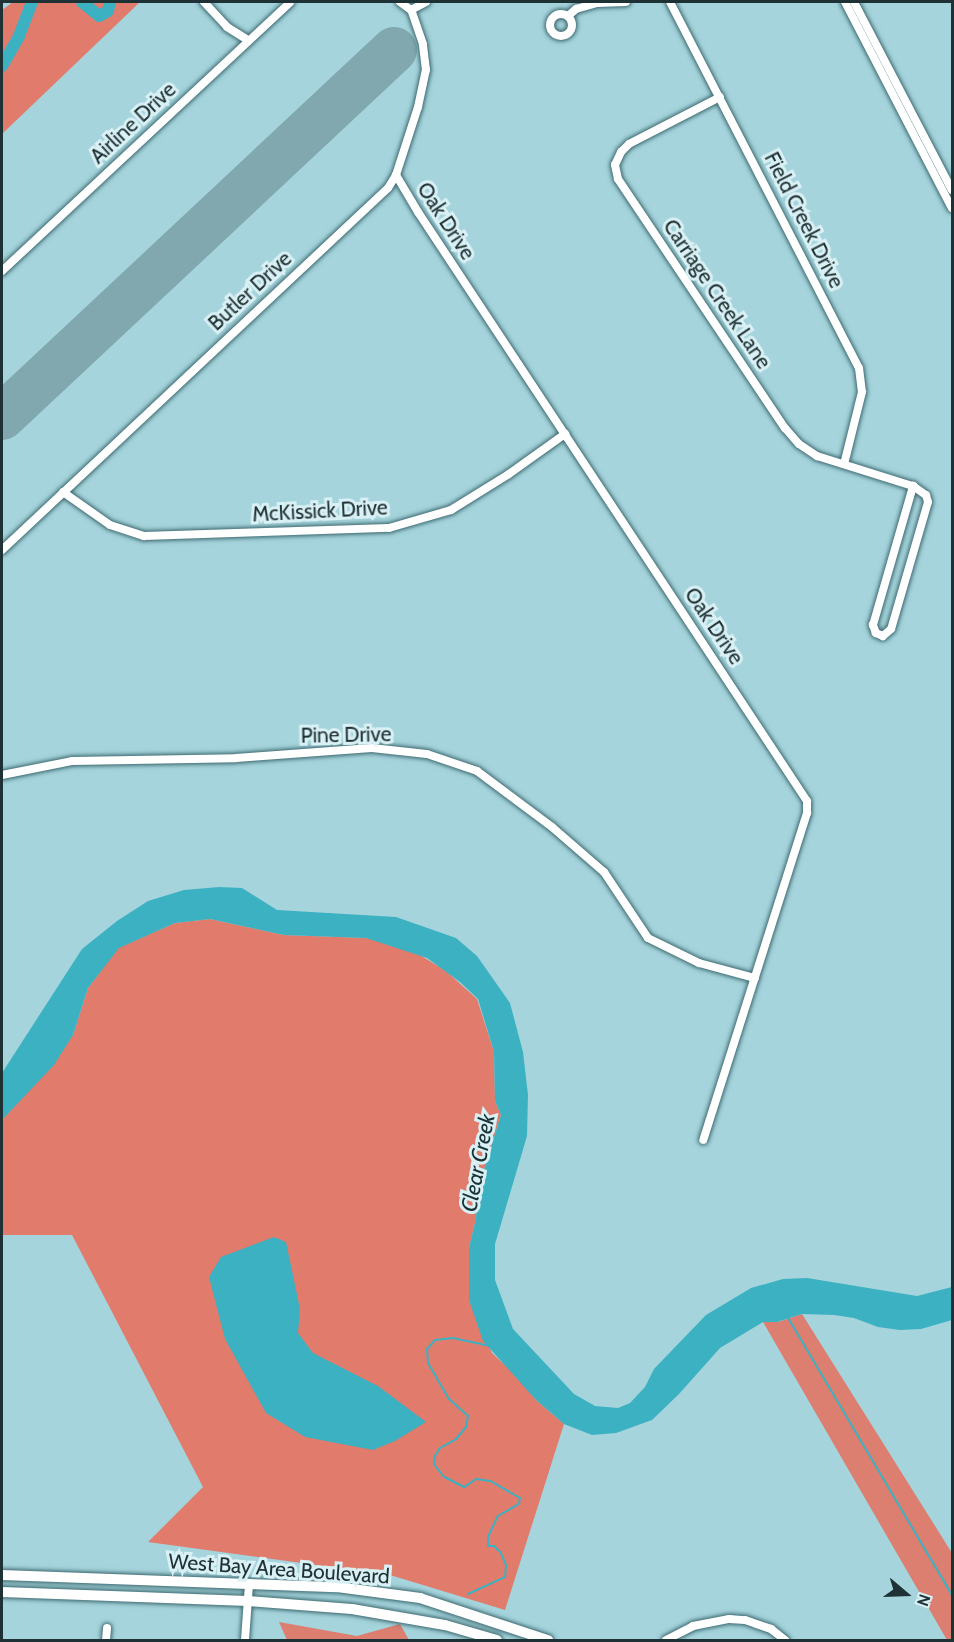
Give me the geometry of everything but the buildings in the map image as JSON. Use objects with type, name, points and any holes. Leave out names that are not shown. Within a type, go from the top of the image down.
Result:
[{"type":"main road","name":"West Bay Area Boulevard","points":[[2,1575],[337,1587],[420,1598],[548,1641]]},
{"type":"main road","name":"West Bay Area Boulevard","points":[[2,1592],[248,1601],[401,1616],[445,1624],[497,1641]]},
{"type":"street","points":[[204,2],[228,27],[248,39]]},
{"type":"street","name":"Airline Drive","points":[[2,271],[290,2]]},
{"type":"street","points":[[400,2],[411,10],[426,2]]},
{"type":"street","points":[[568,16],[576,9],[597,3],[626,2]]},
{"type":"street","name":"Field Creek Drive","points":[[670,2],[859,368],[862,392],[844,464]]},
{"type":"street","points":[[845,2],[952,190]]},
{"type":"street","points":[[854,2],[925,145],[952,208]]},
{"type":"street","name":"Butler Drive","points":[[2,550],[388,188],[396,175],[418,107],[426,70],[423,44],[411,10]]},
{"type":"street","name":"Carriage Creek Lane","points":[[720,97],[629,144],[621,152],[615,165],[618,179],[785,428],[807,450],[913,486]]},
{"type":"street","name":"Oak Drive","points":[[396,175],[807,801],[807,813],[703,1140]]},
{"type":"street","name":"McKissick Drive","points":[[63,492],[110,525],[144,536],[388,528],[451,510],[509,474],[565,434]]},
{"type":"street","points":[[913,486],[922,490],[928,502],[891,629],[883,636],[876,633],[873,625],[913,486]]},
{"type":"street","name":"Pine Drive","points":[[2,775],[72,761],[236,758],[372,748],[428,754],[477,771],[547,823],[604,873],[648,938],[699,963],[755,978]]},
{"type":"street","points":[[245,1641],[249,1584]]},
{"type":"street","points":[[666,1641],[693,1626],[729,1619],[745,1620],[771,1629],[785,1641]]},
{"type":"street","points":[[106,1641],[107,1628]]},
{"type":"shaded area","points":[[13,2],[140,2],[2,134],[2,10]]},
{"type":"shaded area","points":[[210,919],[284,935],[366,938],[415,952],[446,971],[477,999],[494,1052],[495,1101],[501,1115],[478,1189],[476,1219],[469,1248],[469,1300],[492,1353],[521,1380],[536,1400],[564,1424],[505,1610],[390,1575],[148,1542],[203,1487],[72,1235],[2,1235],[2,1120],[73,1035],[88,988],[118,948],[175,923]]},
{"type":"shaded area","points":[[802,1314],[952,1553],[952,1640],[947,1640],[763,1322],[778,1322]]},
{"type":"shaded area","points":[[279,1622],[357,1636],[400,1624],[409,1640],[287,1640]]},
{"type":"water","points":[[242,888],[277,910],[396,917],[456,938],[477,956],[510,1003],[523,1052],[528,1095],[527,1136],[495,1244],[495,1280],[513,1329],[574,1394],[595,1406],[618,1408],[630,1403],[645,1387],[654,1369],[706,1315],[751,1288],[783,1279],[807,1278],[917,1296],[952,1287],[952,1320],[921,1329],[900,1330],[878,1327],[854,1318],[834,1315],[802,1314],[777,1322],[763,1322],[720,1348],[652,1420],[616,1433],[592,1435],[564,1424],[536,1400],[483,1341],[469,1300],[469,1248],[476,1219],[478,1189],[501,1115],[495,1101],[494,1052],[478,999],[460,982],[427,958],[366,938],[284,935],[210,919],[175,923],[119,948],[88,988],[73,1035],[54,1065],[2,1120],[2,1073],[82,949],[117,921],[148,901],[184,890]]},
{"type":"water","points":[[274,1237],[286,1242],[300,1309],[298,1333],[313,1353],[378,1386],[426,1422],[395,1441],[373,1450],[305,1437],[266,1413],[225,1339],[209,1277],[221,1257]]},
{"type":"waterway","points":[[2,66],[19,36],[32,2]]},
{"type":"waterway","points":[[82,2],[99,16],[108,11],[110,2]]},
{"type":"waterway","points":[[787,1316],[952,1595]]},
{"type":"waterway","points":[[468,1594],[505,1577],[506,1565],[501,1553],[494,1546],[488,1546],[488,1537],[498,1516],[519,1504],[520,1498],[490,1481],[476,1479],[464,1487],[444,1477],[434,1464],[435,1456],[440,1448],[456,1439],[466,1427],[468,1416],[449,1399],[428,1363],[427,1349],[435,1340],[453,1338],[490,1346]]},
{"type":"runway","points":[[2,417],[394,50]]},
{"type":"water label","name":"Clear Creek","points":[[478,1163]]}]
